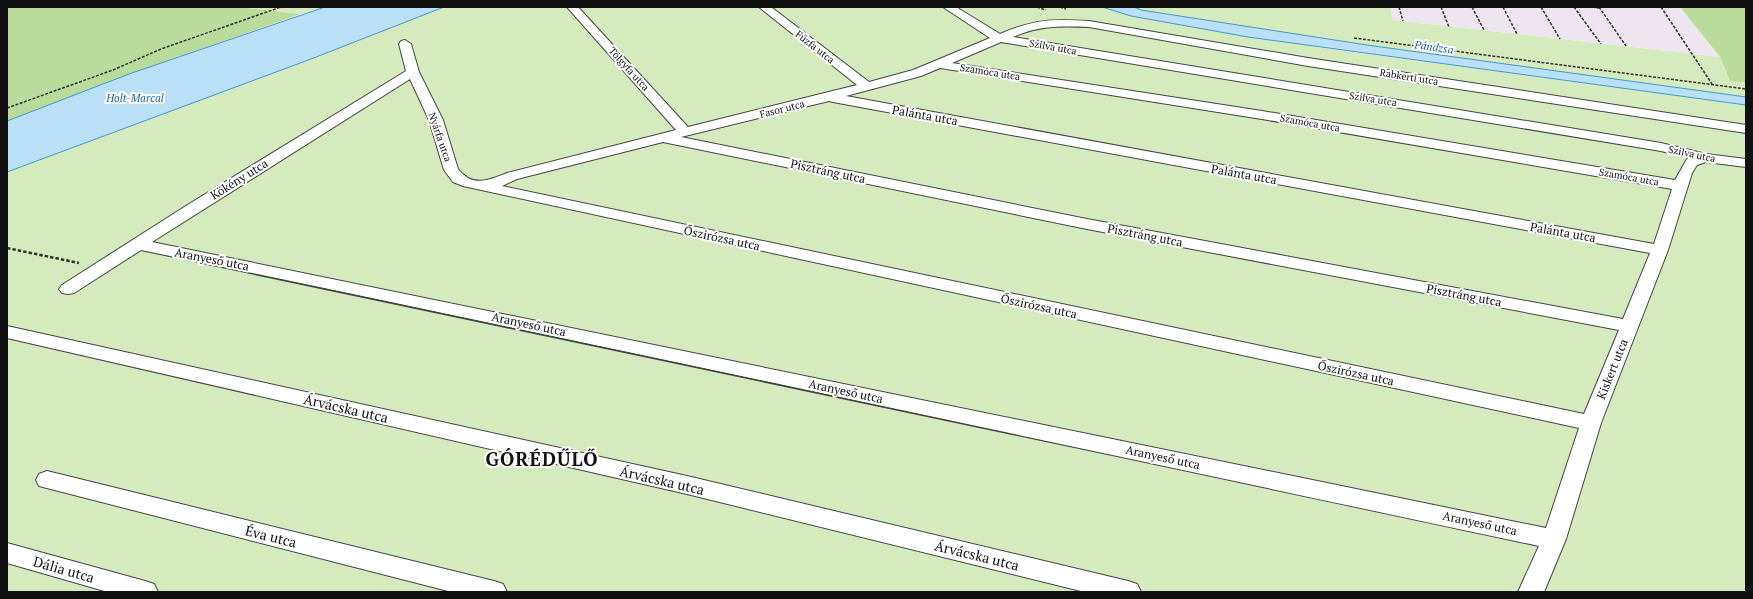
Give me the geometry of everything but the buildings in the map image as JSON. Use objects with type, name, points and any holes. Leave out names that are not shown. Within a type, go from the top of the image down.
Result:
[{"type":"street","name":"Tölgyfa utca","points":[[572,7],[685,132]]},
{"type":"street","name":"Fűzfa utca","points":[[764,7],[867,87]]},
{"type":"street","points":[[948,7],[999,38]]},
{"type":"street","name":"Fasor utca","points":[[488,186],[512,176],[828,97],[917,73],[999,38],[1040,24],[1072,22]]},
{"type":"street","name":"Rabkerti utca","points":[[1072,22],[1308,62],[1746,129]]},
{"type":"street","name":"Szilva utca","points":[[999,38],[1638,143],[1706,158],[1746,163]]},
{"type":"street","name":"Nyárfa utca","points":[[405,44],[413,72],[436,120],[451,170],[458,179],[468,183],[488,186]]},
{"type":"street","name":"Szamóca utca","points":[[938,64],[1254,114],[1681,186]]},
{"type":"street","name":"Kökény utca","points":[[68,289],[413,72]]},
{"type":"street","name":"Palánta utca","points":[[828,97],[1660,250]]},
{"type":"street","name":"Pisztráng utca","points":[[663,138],[1087,224],[1629,326]]},
{"type":"street","name":"Kiskert utca","points":[[1531,592],[1554,539],[1590,423],[1660,250],[1685,173],[1692,162],[1706,158]]},
{"type":"street","name":"Őszirózsa utca","points":[[488,186],[726,239],[1590,423]]},
{"type":"street","name":"Aranyeső utca","points":[[138,244],[526,323],[678,357],[1554,539]]},
{"type":"street","name":"Árvácska utca","points":[[7,332],[687,485],[1128,592]]},
{"type":"street","name":"Éva utca","points":[[47,480],[494,592]]},
{"type":"street","name":"Dália utca","points":[[7,553],[145,592]]},
{"type":"path","points":[[7,108],[113,70],[161,49],[281,7]]},
{"type":"path","points":[[1399,7],[1403,21]]},
{"type":"path","points":[[1441,7],[1449,27]]},
{"type":"path","points":[[1472,7],[1484,30]]},
{"type":"path","points":[[1503,7],[1517,34]]},
{"type":"path","points":[[1541,7],[1560,39]]},
{"type":"path","points":[[1574,7],[1601,44]]},
{"type":"path","points":[[1592,7],[1600,7],[1626,46]]},
{"type":"path","points":[[1661,7],[1712,84]]},
{"type":"path","points":[[1354,38],[1746,89]]},
{"type":"path","points":[[7,248],[101,267]]},
{"type":"shaded area","points":[[1390,7],[1680,7],[1720,57],[1393,20]]},
{"type":"green space","points":[[7,7],[239,7],[301,14],[129,74],[7,121]]},
{"type":"green space","points":[[239,7],[325,7],[301,14]]},
{"type":"green space","points":[[444,7],[1102,7],[1131,16],[1323,48],[1746,105],[1746,592],[7,592],[7,172],[311,59]]},
{"type":"green space","points":[[1134,7],[1390,7],[1393,20],[1720,57],[1730,81],[1746,83],[1746,97],[1367,45],[1141,10]]},
{"type":"green space","points":[[1680,7],[1746,7],[1746,83],[1730,81],[1720,57]]},
{"type":"water","name":"Holt-Marcal","points":[[325,7],[444,7],[311,59],[7,172],[7,121],[129,74]]},
{"type":"water","points":[[1102,7],[1134,7],[1141,10],[1367,45],[1746,97],[1746,105],[1248,37],[1131,16]]},
{"type":"district","name":"GÓRÉDŰLŐ","points":[[542,458]]},
{"type":"water label","name":"Pándzsa","points":[[1434,47]]}]
